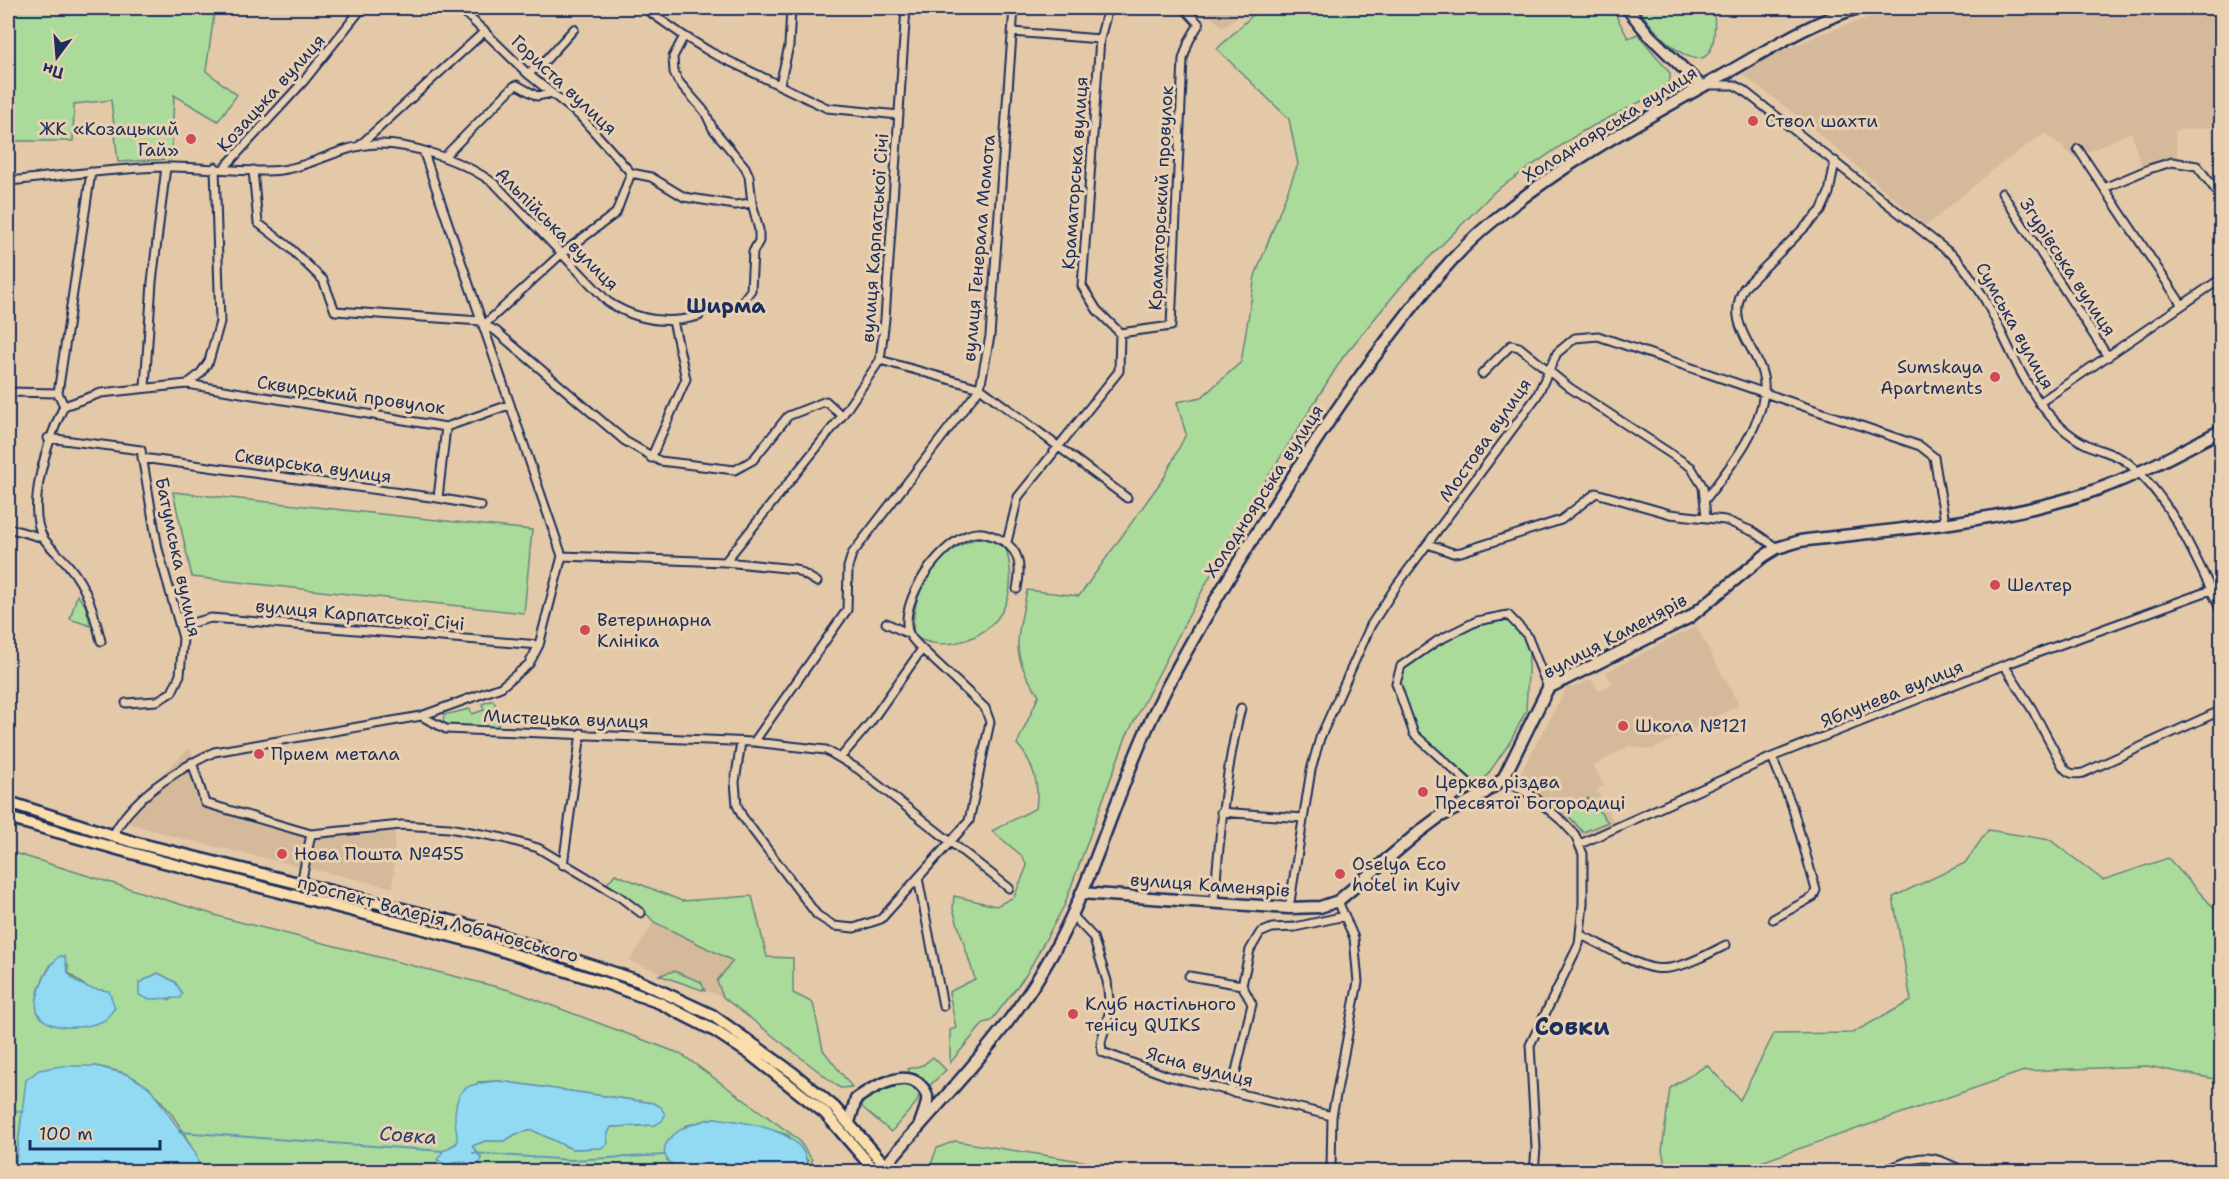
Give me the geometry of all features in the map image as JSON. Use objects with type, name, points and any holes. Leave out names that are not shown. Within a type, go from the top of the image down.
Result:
[{"type":"main road","points":[[1628,8],[1649,35],[1701,86]]},
{"type":"main road","name":"Холодноярська вулиця","points":[[883,1170],[992,1042],[1041,975],[1073,916],[1131,764],[1156,710],[1217,596],[1322,429],[1410,310],[1456,254],[1516,204],[1573,162],[1775,44],[1858,8]]},
{"type":"main road","name":"вулиця Каменярів","points":[[1081,893],[1289,908],[1320,907],[1338,901],[1439,817],[1482,795],[1503,778],[1548,688],[1690,617],[1777,548],[1800,541],[1945,522],[2058,502],[2085,494],[2138,472],[2222,430]]},
{"type":"main road","name":"проспект Валерія Лобановського","points":[[8,802],[112,836],[475,927],[639,981],[680,998],[733,1029],[833,1106],[849,1122],[883,1170]]},
{"type":"main road","name":"проспект Валерія Лобановського","points":[[8,818],[108,847],[478,943],[660,1003],[715,1031],[759,1061],[825,1113],[883,1170]]},
{"type":"main road","points":[[849,1122],[856,1099],[877,1087],[905,1078],[915,1080],[926,1091],[927,1100],[919,1128]]},
{"type":"street","name":"Козацька вулиця","points":[[8,181],[166,166],[225,167],[303,82],[362,8]]},
{"type":"street","name":"Гориста вулиця","points":[[460,8],[528,74],[580,117],[631,172],[651,177],[684,197],[735,205],[752,203]]},
{"type":"street","points":[[644,8],[712,53],[827,108],[899,115]]},
{"type":"street","points":[[780,84],[789,46],[790,8]]},
{"type":"street","name":"вулиця Карпатської Січі","points":[[725,562],[842,416],[880,360],[885,319],[906,8]]},
{"type":"street","name":"вулиця Генерала Момота","points":[[754,742],[847,610],[848,567],[852,554],[980,388],[990,336],[1014,8]]},
{"type":"street","name":"Краматорська вулиця","points":[[1108,8],[1100,39],[1082,286],[1097,310],[1119,333]]},
{"type":"street","name":"Краматорський провулок","points":[[1119,333],[1171,326],[1183,58],[1189,41],[1199,24],[1185,8]]},
{"type":"street","points":[[528,74],[545,61],[574,29]]},
{"type":"street","name":"Альпійська вулиця","points":[[359,146],[429,85],[485,31]]},
{"type":"street","points":[[1012,32],[1100,39]]},
{"type":"street","points":[[684,36],[673,57],[674,72],[705,112],[713,129],[745,167],[759,230],[759,241],[753,252],[751,290],[741,303]]},
{"type":"street","points":[[444,156],[513,87],[517,85],[537,96],[552,93]]},
{"type":"street","name":"Сумська вулиця","points":[[1701,86],[1734,85],[1743,90],[1939,242],[1970,273],[2039,403],[2057,425],[2071,436],[2126,461],[2138,472],[2176,520],[2222,613]]},
{"type":"street","name":"Альпійська вулиця","points":[[225,167],[282,170],[359,146],[380,143],[444,156],[479,172],[496,185],[560,255],[608,302],[621,310],[659,321],[699,316]]},
{"type":"street","points":[[2078,148],[2182,305]]},
{"type":"street","points":[[108,847],[112,836],[124,818],[157,786],[192,762],[214,752],[421,716],[501,687],[529,664],[539,645],[562,556],[424,153]]},
{"type":"street","points":[[1706,500],[1751,432],[1764,392],[1760,366],[1737,317],[1739,297],[1744,288],[1821,211],[1829,193],[1835,161]]},
{"type":"street","points":[[2104,188],[2133,174],[2172,162],[2197,166],[2222,198]]},
{"type":"street","points":[[145,387],[152,282],[166,166]]},
{"type":"street","points":[[187,384],[200,374],[209,361],[220,322],[215,167]]},
{"type":"street","points":[[253,170],[258,223],[288,246],[323,280],[335,311],[482,323],[496,331],[625,441],[651,458],[735,470],[753,460],[788,416],[826,401],[842,416]]},
{"type":"street","points":[[92,172],[58,393],[64,406],[48,438],[43,455],[38,511],[43,538],[70,568],[91,599],[101,641]]},
{"type":"street","points":[[482,323],[560,255],[616,213],[631,172]]},
{"type":"street","name":"Згурівська вулиця","points":[[2002,193],[2108,357]]},
{"type":"street","points":[[2039,403],[2222,278]]},
{"type":"street","points":[[651,458],[686,379],[673,321]]},
{"type":"street","points":[[1007,542],[1018,497],[1119,371],[1119,333]]},
{"type":"street","name":"Мостова вулиця","points":[[1289,908],[1311,770],[1333,704],[1382,606],[1537,396],[1557,352],[1575,338],[1591,335],[1920,446],[1934,457],[1945,522]]},
{"type":"street","points":[[1482,374],[1508,347],[1515,344],[1548,372],[1629,428],[1692,467],[1699,478],[1706,500],[1706,517]]},
{"type":"street","points":[[880,360],[980,388],[1127,498]]},
{"type":"street","name":"Сквирський провулок","points":[[64,406],[101,393],[187,384],[446,427],[509,405]]},
{"type":"street","points":[[8,392],[58,393]]},
{"type":"street","points":[[438,498],[446,427]]},
{"type":"street","name":"Сквирська вулиця","points":[[48,438],[481,506]]},
{"type":"street","name":"Батумська вулиця","points":[[126,703],[157,701],[172,692],[180,675],[183,638],[158,549],[141,454]]},
{"type":"street","points":[[1428,544],[1453,553],[1461,552],[1561,520],[1596,493],[1670,514],[1706,517],[1739,525],[1777,548]]},
{"type":"street","points":[[8,528],[43,538]]},
{"type":"street","points":[[909,634],[907,610],[915,590],[950,545],[976,532],[986,533],[1007,542],[1017,553],[1019,564],[1017,589]]},
{"type":"street","points":[[562,556],[725,562],[795,569],[817,582]]},
{"type":"street","name":"Яблунева вулиця","points":[[1580,844],[1773,757],[2004,665],[2222,586]]},
{"type":"street","points":[[1482,795],[1414,734],[1396,683],[1401,666],[1437,641],[1477,621],[1508,615],[1527,635],[1548,688]]},
{"type":"street","name":"вулиця Карпатської Січі","points":[[180,626],[211,618],[539,645]]},
{"type":"street","points":[[741,742],[735,782],[737,805],[741,816],[818,915],[834,926],[854,928],[881,919],[969,821],[990,722],[985,708],[909,634],[886,623]]},
{"type":"street","points":[[841,757],[876,714],[922,649]]},
{"type":"street","points":[[2004,665],[2066,772],[2074,775],[2222,710]]},
{"type":"street","points":[[1214,902],[1221,812],[1230,753],[1241,708]]},
{"type":"street","name":"Мистецька вулиця","points":[[421,716],[446,729],[501,733],[581,733],[811,747],[841,757],[1009,888]]},
{"type":"street","points":[[563,865],[581,733]]},
{"type":"street","points":[[1773,757],[1792,806],[1816,890],[1813,897],[1773,919]]},
{"type":"street","points":[[192,762],[205,802],[311,834],[401,825],[449,828],[538,848],[620,897],[641,913]]},
{"type":"street","points":[[1503,778],[1541,803],[1562,821],[1580,844],[1583,884],[1581,934],[1530,1045],[1536,1148],[1534,1172]]},
{"type":"street","points":[[1221,812],[1303,818]]},
{"type":"street","points":[[301,884],[311,834]]},
{"type":"street","points":[[918,878],[943,1006]]},
{"type":"street","points":[[1323,1172],[1333,1169],[1332,1116],[1358,982],[1354,938],[1338,901]]},
{"type":"street","name":"Ясна вулиця","points":[[1073,916],[1093,937],[1107,981],[1110,1010],[1101,1042],[1102,1052],[1168,1076],[1332,1116]]},
{"type":"street","points":[[1231,1092],[1252,1004],[1242,985],[1251,950],[1260,933],[1272,928],[1295,927],[1345,916]]},
{"type":"street","points":[[1581,934],[1653,968],[1688,961],[1726,945]]},
{"type":"street","points":[[1189,976],[1242,985]]},
{"type":"street","points":[[1882,1172],[1925,1156],[1941,1159],[1965,1172]]},
{"type":"shaded area","points":[[1203,8],[1246,8],[1223,28]]},
{"type":"shaded area","points":[[1690,8],[1782,8],[1714,13]]},
{"type":"shaded area","points":[[1897,8],[2221,8],[2221,126],[2175,131],[2178,161],[2141,165],[2131,132],[2075,158],[2045,133],[1999,165],[1926,226],[1809,125],[1742,74],[1775,54],[1826,32]]},
{"type":"shaded area","name":"Школа №121","points":[[1696,626],[1739,705],[1652,750],[1629,746],[1594,766],[1604,786],[1597,790],[1615,823],[1585,837],[1528,785],[1520,774],[1567,687],[1573,688],[1591,679],[1598,691],[1612,684],[1606,672]]},
{"type":"shaded area","points":[[190,748],[206,803],[311,834],[395,830],[393,888],[183,839],[117,820],[125,808]]},
{"type":"shaded area","points":[[654,922],[734,962],[717,981],[723,997],[630,961]]},
{"type":"green space","points":[[8,8],[215,8],[206,71],[237,95],[218,121],[174,95],[171,159],[118,162],[111,100],[74,104],[73,141],[8,141]]},
{"type":"green space","points":[[1260,8],[1612,8],[1628,38],[1638,34],[1670,73],[1670,80],[1658,93],[1581,132],[1495,191],[1404,283],[1343,357],[1236,528],[1126,737],[1064,906],[1026,975],[991,1021],[984,1023],[950,1063],[950,1030],[956,1028],[949,992],[975,979],[953,909],[954,896],[996,906],[1014,897],[1027,866],[1021,855],[992,831],[1036,808],[1037,790],[1032,766],[1017,744],[1039,695],[1029,680],[1019,656],[1019,633],[1027,590],[1079,596],[1165,476],[1186,434],[1177,402],[1202,397],[1241,362],[1255,276],[1298,164],[1289,119],[1217,49]]},
{"type":"green space","points":[[1638,8],[1690,8],[1714,13],[1714,39],[1708,53],[1699,58],[1687,56],[1674,48],[1648,22]]},
{"type":"green space","points":[[173,492],[532,530],[524,613],[192,577]]},
{"type":"green space","points":[[980,538],[1006,549],[1010,582],[1008,598],[1001,613],[984,631],[961,641],[937,644],[914,636],[913,620],[916,605],[929,575],[951,551]]},
{"type":"green space","points":[[77,595],[85,605],[91,626],[70,619]]},
{"type":"green space","points":[[1507,617],[1526,636],[1529,654],[1526,711],[1510,742],[1480,786],[1417,731],[1399,682],[1402,669],[1439,644],[1477,625]]},
{"type":"green space","points":[[493,700],[499,712],[498,729],[447,726],[443,722],[444,715],[470,709],[472,714],[484,710],[482,704]]},
{"type":"green space","points":[[1588,798],[1608,822],[1583,832],[1568,815]]},
{"type":"green space","points":[[1988,830],[2050,840],[2103,880],[2168,858],[2213,907],[2221,923],[2221,1080],[2147,1066],[2024,1071],[1735,1171],[1667,1171],[1662,1151],[1670,1088],[1707,1065],[1740,1100],[1774,1034],[1852,1033],[1911,1001],[1893,897],[1965,863]]},
{"type":"green space","points":[[8,851],[228,919],[513,991],[681,1054],[798,1139],[812,1160],[810,1171],[806,1171],[808,1161],[788,1135],[751,1124],[714,1118],[685,1126],[667,1160],[687,1171],[201,1171],[183,1131],[165,1105],[154,1094],[131,1076],[96,1066],[22,1112],[15,1171],[8,1171],[8,1079],[13,1068],[8,1066]],"holes":[[[52,963],[68,965],[68,972],[79,982],[92,989],[101,990],[100,1022],[65,1025],[43,1017],[38,1009],[37,998]],[[158,973],[175,982],[182,993],[170,1000],[163,997],[156,999],[139,983]],[[499,1081],[653,1103],[655,1125],[611,1127],[601,1148],[572,1149],[532,1130],[516,1134],[504,1141],[485,1141],[472,1146],[481,1158],[447,1165],[443,1151],[457,1143],[459,1132],[455,1122],[478,1082]]]},
{"type":"green space","points":[[615,874],[682,901],[752,896],[767,957],[793,958],[793,993],[813,1003],[823,1050],[852,1087],[840,1088],[723,997],[717,981],[733,961],[654,922],[641,908],[607,884]]},
{"type":"green space","points":[[674,971],[701,982],[705,991],[659,975]]},
{"type":"green space","points":[[933,1057],[946,1070],[929,1086],[923,1077],[910,1074],[908,1069],[923,1065]]},
{"type":"green space","points":[[906,1083],[917,1086],[920,1092],[917,1102],[891,1132],[862,1107],[863,1101],[892,1085]]},
{"type":"green space","points":[[955,1141],[1093,1163],[1100,1171],[932,1171],[930,1167],[937,1148]]},
{"type":"green space","points":[[1925,1156],[1965,1172],[1882,1172]]},
{"type":"water","points":[[60,956],[65,957],[67,971],[76,981],[92,989],[109,991],[115,1008],[105,1020],[81,1027],[61,1027],[45,1021],[39,1015],[37,1001],[42,984],[50,967]]},
{"type":"water","points":[[158,973],[175,982],[182,993],[180,998],[148,999],[139,995],[139,983]]},
{"type":"water","points":[[62,1066],[96,1066],[129,1075],[150,1088],[195,1152],[201,1171],[15,1171],[26,1080],[39,1070]]},
{"type":"water","points":[[499,1081],[653,1103],[661,1107],[665,1115],[662,1121],[655,1125],[611,1127],[607,1135],[608,1143],[601,1148],[572,1149],[532,1130],[516,1134],[504,1141],[485,1141],[472,1146],[481,1158],[480,1163],[475,1165],[461,1161],[447,1165],[437,1160],[443,1151],[457,1143],[455,1119],[461,1092],[472,1085]]},
{"type":"water","points":[[714,1118],[758,1126],[788,1137],[799,1146],[806,1157],[806,1171],[703,1173],[684,1171],[670,1163],[664,1149],[670,1138],[687,1126]]},
{"type":"waterway","name":"Совка","points":[[8,1110],[22,1112]]},
{"type":"waterway","name":"Совка","points":[[179,1132],[443,1151]]},
{"type":"waterway","name":"Совка","points":[[473,1153],[571,1160],[665,1155]]},
{"type":"place","name":"Ствол шахти","points":[[1753,121]]},
{"type":"place","name":"ЖК «Козацький Гай»","points":[[191,139]]},
{"type":"place","name":"Sumskaya Apartments","points":[[1995,377]]},
{"type":"place","name":"Шелтер","points":[[1995,585]]},
{"type":"place","name":"Ветеринарна Клініка","points":[[585,630]]},
{"type":"place","name":"Школа №121","points":[[1623,726]]},
{"type":"place","name":"Прием метала","points":[[259,754]]},
{"type":"place","name":"Церква різдва Пресвятої Богородиці","points":[[1423,792]]},
{"type":"place","name":"Нова Пошта №455","points":[[282,854]]},
{"type":"place","name":"Oselya Eco hotel in Kyiv","points":[[1340,874]]},
{"type":"place","name":"Клуб настільного тенісу QUIKS","points":[[1073,1014]]},
{"type":"district","name":"Ширма","points":[[726,306]]},
{"type":"district","name":"Совки","points":[[1572,1027]]}]
